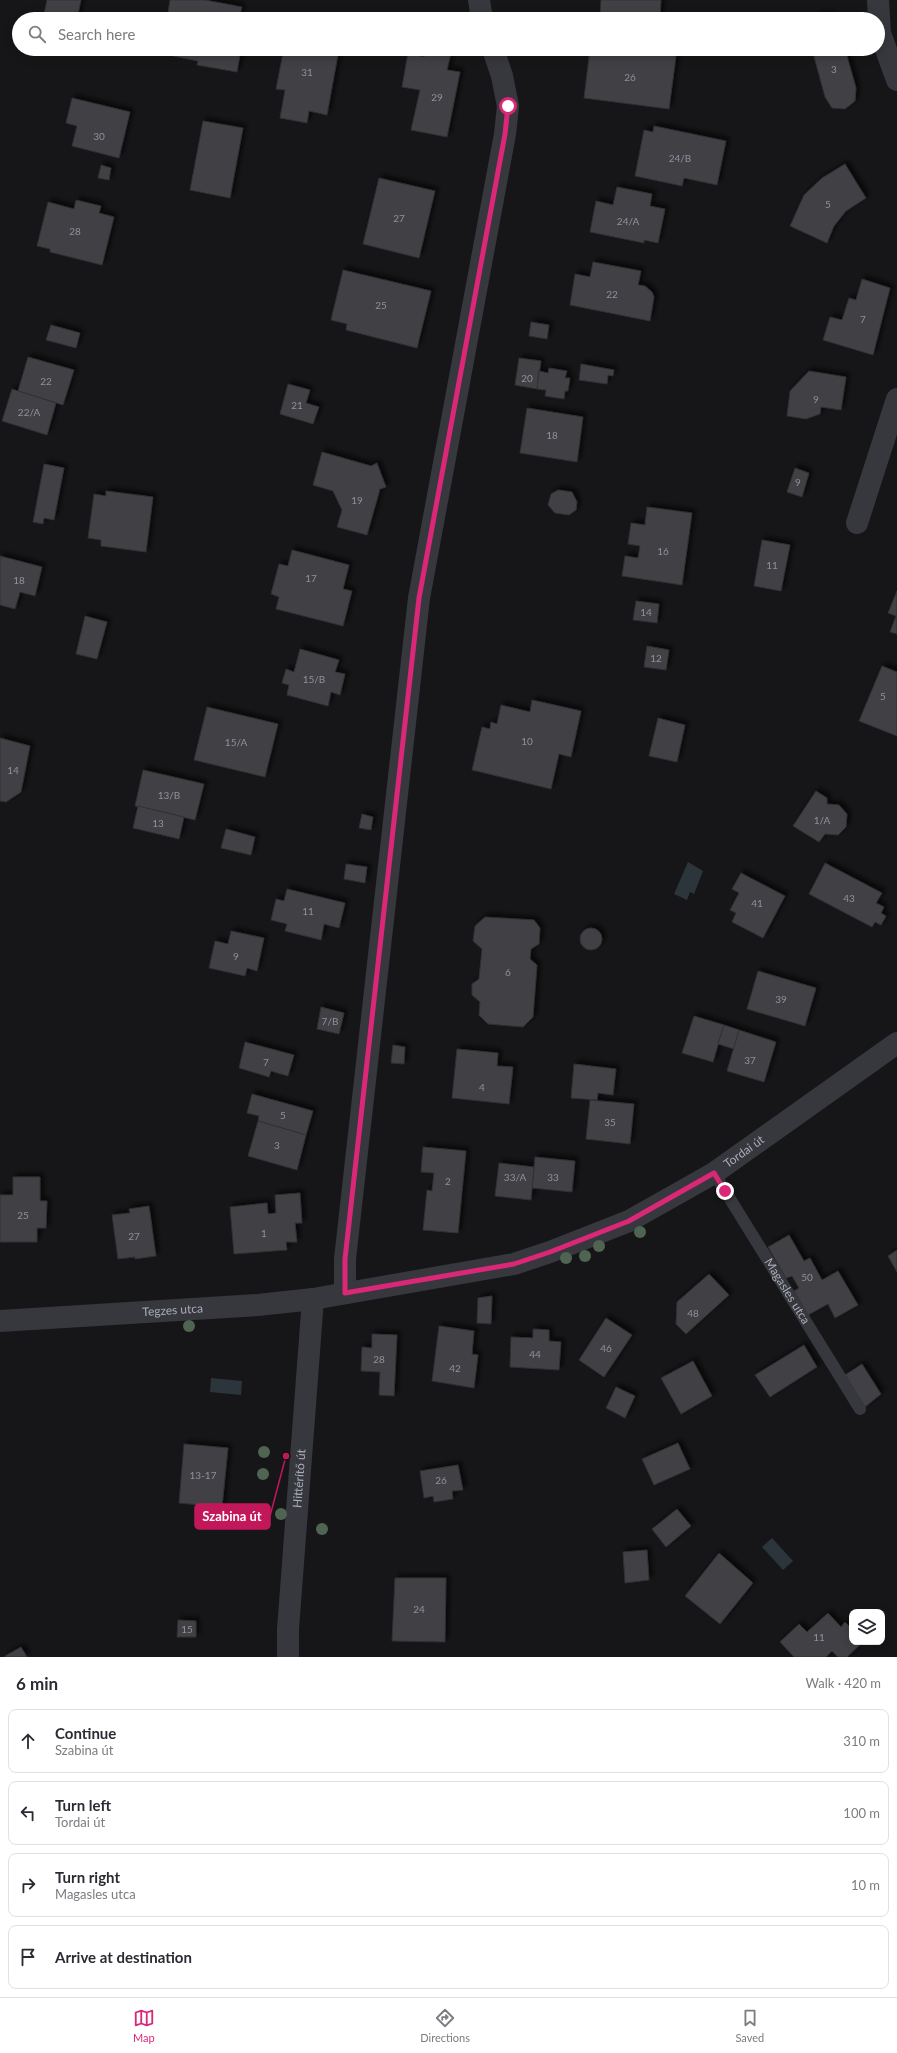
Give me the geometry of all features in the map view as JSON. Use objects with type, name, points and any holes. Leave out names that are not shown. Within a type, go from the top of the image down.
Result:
[{"type":"street","points":[[479,0],[481,12]]},
{"type":"street","points":[[878,0],[879,12]]},
{"type":"street","points":[[885,47],[897,80]]},
{"type":"street","points":[[345,1293],[345,1259],[419,598],[508,113],[502,76],[495,56]]},
{"type":"street","points":[[857,523],[897,399]]},
{"type":"street","name":"Tordai út","points":[[345,1293],[514,1264],[550,1252],[629,1221],[714,1173],[893,1045]]},
{"type":"street","name":"Tegzes utca","points":[[0,1321],[258,1305],[313,1299],[345,1293]]},
{"type":"street","name":"Hittérítő út","points":[[288,1657],[288,1621],[313,1299]]},
{"type":"lane","name":"Magasles utca","points":[[714,1173],[860,1409]]},
{"type":"shaded area","points":[[688,862],[703,871],[694,894],[690,892],[687,900],[674,894]]},
{"type":"shaded area","points":[[211,1378],[242,1381],[241,1395],[210,1392]]},
{"type":"shaded area","points":[[772,1538],[793,1561],[783,1570],[762,1547]]},
{"type":"building","points":[[47,0],[81,0],[78,12],[44,12]]},
{"type":"building","points":[[170,0],[205,0],[242,7],[241,12],[168,12]]},
{"type":"building","points":[[601,0],[661,0],[660,12],[600,12]]},
{"type":"building","points":[[173,56],[240,56],[237,72],[197,65],[198,61]]},
{"type":"building","points":[[282,56],[338,56],[327,115],[309,111],[307,123],[280,118],[285,90],[276,89]]},
{"type":"building","points":[[407,56],[450,56],[447,70],[460,72],[447,137],[411,130],[420,90],[402,87]]},
{"type":"building","points":[[589,56],[676,56],[669,109],[584,98]]},
{"type":"building","points":[[814,56],[847,56],[856,88],[855,101],[845,109],[832,108],[825,97]]},
{"type":"building","points":[[72,98],[130,112],[119,158],[72,146],[77,126],[66,123]]},
{"type":"building","points":[[203,121],[243,128],[230,198],[190,190]]},
{"type":"building","points":[[654,126],[726,141],[717,185],[684,178],[682,186],[635,176],[644,130],[653,132]]},
{"type":"building","points":[[845,164],[866,198],[846,211],[834,226],[827,243],[790,226],[804,195],[822,178]]},
{"type":"building","points":[[101,165],[111,168],[109,180],[98,178]]},
{"type":"building","points":[[379,178],[435,191],[419,258],[363,244]]},
{"type":"building","points":[[617,187],[652,194],[650,206],[665,209],[658,243],[644,240],[644,243],[590,232],[596,201],[613,205]]},
{"type":"building","points":[[76,200],[101,206],[99,213],[114,217],[102,265],[50,252],[50,249],[37,246],[48,202],[74,209]]},
{"type":"building","points":[[593,262],[641,271],[638,285],[645,286],[652,292],[654,297],[650,321],[570,305],[575,274],[590,277]]},
{"type":"building","points":[[343,270],[431,291],[417,348],[346,330],[347,324],[331,320]]},
{"type":"building","points":[[862,279],[890,288],[873,355],[823,340],[830,317],[842,320],[849,298],[856,300]]},
{"type":"building","points":[[531,322],[549,325],[547,339],[529,336]]},
{"type":"building","points":[[51,325],[80,333],[76,348],[46,340]]},
{"type":"building","points":[[28,357],[74,370],[63,405],[18,391]]},
{"type":"building","points":[[519,358],[541,361],[537,389],[515,385]]},
{"type":"building","points":[[581,364],[614,370],[613,376],[608,375],[607,384],[579,380]]},
{"type":"building","points":[[549,368],[567,371],[565,378],[570,378],[568,391],[565,391],[564,399],[545,396],[546,390],[537,389],[539,371],[548,373]]},
{"type":"building","points":[[809,371],[846,377],[841,410],[821,407],[820,414],[806,419],[787,416],[790,391]]},
{"type":"building","points":[[288,384],[310,390],[306,403],[319,407],[313,424],[280,414]]},
{"type":"building","points":[[12,389],[56,403],[47,435],[2,421]]},
{"type":"building","points":[[527,408],[583,417],[577,462],[520,453]]},
{"type":"building","points":[[322,452],[371,466],[377,463],[386,487],[380,489],[367,535],[337,527],[342,510],[333,491],[313,485]]},
{"type":"building","points":[[44,464],[64,468],[54,520],[44,518],[43,524],[33,522]]},
{"type":"building","points":[[795,468],[809,473],[802,497],[787,492]]},
{"type":"building","points":[[558,490],[572,492],[577,502],[576,510],[569,515],[555,513],[548,505],[551,494]]},
{"type":"building","points":[[106,491],[153,497],[146,552],[101,546],[101,540],[88,538],[94,494],[106,496]]},
{"type":"building","points":[[647,507],[692,513],[682,585],[622,576],[625,556],[638,558],[640,546],[628,544],[631,523],[645,525]]},
{"type":"building","points":[[762,540],[790,545],[781,591],[754,586]]},
{"type":"building","points":[[292,550],[349,565],[343,589],[352,591],[343,626],[276,609],[279,597],[271,594],[279,564],[288,566]]},
{"type":"building","points":[[0,556],[42,567],[35,596],[20,592],[15,609],[0,605]]},
{"type":"building","points":[[897,591],[897,634],[890,632],[896,616],[888,613]]},
{"type":"building","points":[[636,601],[659,604],[657,623],[633,620]]},
{"type":"building","points":[[85,616],[107,622],[97,659],[76,654]]},
{"type":"building","points":[[647,646],[669,650],[666,670],[644,667]]},
{"type":"building","points":[[300,649],[339,660],[335,672],[345,674],[340,695],[331,692],[328,706],[287,695],[289,685],[282,683],[286,669],[294,672]]},
{"type":"building","points":[[882,666],[897,672],[897,736],[859,721]]},
{"type":"building","points":[[532,700],[581,711],[571,757],[559,754],[551,789],[472,770],[482,727],[490,729],[491,722],[497,724],[501,705],[530,712]]},
{"type":"building","points":[[207,707],[278,724],[265,777],[194,760]]},
{"type":"building","points":[[658,718],[685,725],[677,762],[649,756]]},
{"type":"building","points":[[0,738],[30,746],[21,792],[6,802],[0,801]]},
{"type":"building","points":[[143,770],[204,784],[195,820],[135,806]]},
{"type":"building","points":[[816,791],[827,798],[827,804],[839,805],[847,814],[846,827],[838,835],[825,834],[819,842],[793,826]]},
{"type":"building","points":[[138,806],[184,817],[179,839],[133,828]]},
{"type":"building","points":[[362,814],[373,817],[371,830],[359,828]]},
{"type":"building","points":[[226,829],[255,837],[251,855],[221,848]]},
{"type":"building","points":[[825,863],[882,893],[876,903],[884,907],[881,913],[886,916],[881,925],[875,922],[872,927],[809,894]]},
{"type":"building","points":[[346,864],[367,867],[365,883],[344,879]]},
{"type":"building","points":[[741,873],[785,896],[763,938],[732,922],[736,913],[730,910],[739,893],[732,889]]},
{"type":"building","points":[[287,889],[345,903],[339,928],[324,924],[321,940],[285,931],[287,924],[271,920],[276,899],[284,901]]},
{"type":"building","points":[[485,917],[534,920],[540,928],[539,944],[531,949],[530,959],[537,965],[533,1017],[523,1027],[488,1024],[479,1015],[480,1002],[472,995],[472,984],[479,979],[482,949],[473,941],[475,926]]},
{"type":"building","points":[[591,928],[599,931],[602,939],[599,947],[591,950],[583,947],[580,939],[583,931]]},
{"type":"building","points":[[231,931],[264,938],[257,971],[247,968],[245,976],[209,968],[215,941],[228,944]]},
{"type":"building","points":[[758,971],[816,988],[805,1026],[747,1009]]},
{"type":"building","points":[[321,1007],[344,1013],[339,1034],[317,1029]]},
{"type":"building","points":[[694,1016],[724,1025],[713,1062],[682,1053]]},
{"type":"building","points":[[724,1025],[739,1030],[734,1049],[718,1044]]},
{"type":"building","points":[[739,1030],[776,1042],[764,1082],[727,1071]]},
{"type":"building","points":[[245,1042],[294,1055],[288,1076],[271,1071],[269,1077],[239,1068]]},
{"type":"building","points":[[393,1045],[405,1047],[404,1064],[391,1063]]},
{"type":"building","points":[[457,1049],[498,1053],[497,1066],[513,1067],[509,1104],[452,1098]]},
{"type":"building","points":[[574,1064],[616,1069],[613,1095],[598,1093],[597,1100],[571,1098]]},
{"type":"building","points":[[252,1094],[313,1111],[306,1135],[258,1121],[259,1116],[247,1113]]},
{"type":"building","points":[[590,1100],[634,1104],[630,1144],[586,1139]]},
{"type":"building","points":[[258,1121],[306,1135],[297,1170],[248,1156]]},
{"type":"building","points":[[423,1147],[466,1151],[458,1233],[423,1230],[427,1190],[432,1191],[434,1173],[421,1172]]},
{"type":"building","points":[[535,1157],[575,1161],[572,1192],[532,1188]]},
{"type":"building","points":[[499,1163],[534,1167],[531,1200],[495,1196]]},
{"type":"building","points":[[13,1177],[40,1177],[40,1201],[47,1201],[46,1228],[37,1228],[37,1242],[0,1242],[0,1195],[13,1195]]},
{"type":"building","points":[[300,1193],[302,1223],[295,1223],[297,1242],[286,1242],[287,1250],[234,1254],[230,1207],[267,1203],[268,1214],[276,1213],[275,1195]]},
{"type":"building","points":[[149,1206],[156,1256],[135,1259],[135,1257],[118,1259],[112,1215],[130,1213],[129,1209]]},
{"type":"building","points":[[789,1235],[804,1261],[810,1258],[822,1280],[838,1271],[858,1305],[835,1318],[828,1304],[808,1315],[794,1291],[799,1288],[792,1276],[786,1278],[768,1247]]},
{"type":"building","points":[[897,1250],[897,1272],[888,1256]]},
{"type":"building","points":[[709,1274],[729,1295],[686,1334],[676,1324],[677,1302]]},
{"type":"building","points":[[492,1296],[491,1324],[477,1323],[478,1298]]},
{"type":"building","points":[[606,1318],[632,1335],[604,1377],[579,1360]]},
{"type":"building","points":[[439,1326],[474,1331],[472,1354],[478,1355],[474,1388],[432,1381]]},
{"type":"building","points":[[533,1329],[549,1330],[549,1341],[561,1342],[559,1370],[510,1367],[511,1337],[533,1338]]},
{"type":"building","points":[[372,1334],[397,1335],[394,1396],[379,1395],[380,1372],[361,1371],[362,1347],[372,1348]]},
{"type":"building","points":[[804,1345],[817,1367],[770,1397],[755,1375]]},
{"type":"building","points":[[693,1361],[712,1396],[681,1414],[661,1378]]},
{"type":"building","points":[[862,1364],[881,1394],[865,1407],[845,1375]]},
{"type":"building","points":[[616,1387],[635,1396],[625,1418],[606,1408]]},
{"type":"building","points":[[678,1443],[690,1469],[654,1485],[642,1459]]},
{"type":"building","points":[[184,1444],[228,1448],[222,1507],[179,1503]]},
{"type":"building","points":[[458,1465],[463,1490],[452,1491],[453,1499],[434,1502],[433,1496],[424,1498],[420,1471]]},
{"type":"building","points":[[677,1509],[691,1526],[666,1547],[652,1529]]},
{"type":"building","points":[[647,1550],[649,1580],[625,1583],[623,1552]]},
{"type":"building","points":[[719,1553],[753,1583],[720,1624],[685,1596]]},
{"type":"building","points":[[395,1578],[446,1578],[445,1642],[392,1641]]},
{"type":"building","points":[[828,1613],[841,1627],[845,1622],[849,1626],[849,1645],[860,1645],[847,1657],[838,1657],[832,1651],[826,1657],[794,1657],[780,1642],[799,1624],[807,1632]]},
{"type":"building","points":[[178,1620],[196,1621],[196,1637],[177,1637]]},
{"type":"building","points":[[21,1647],[27,1657],[5,1657],[5,1656]]},
{"type":"place","name":"Szabina út","points":[[286,1456]]},
{"type":"route","points":[[508,106],[505,134],[419,598],[345,1259],[345,1293],[514,1264],[588,1238],[629,1221],[714,1173],[725,1191]]}]
